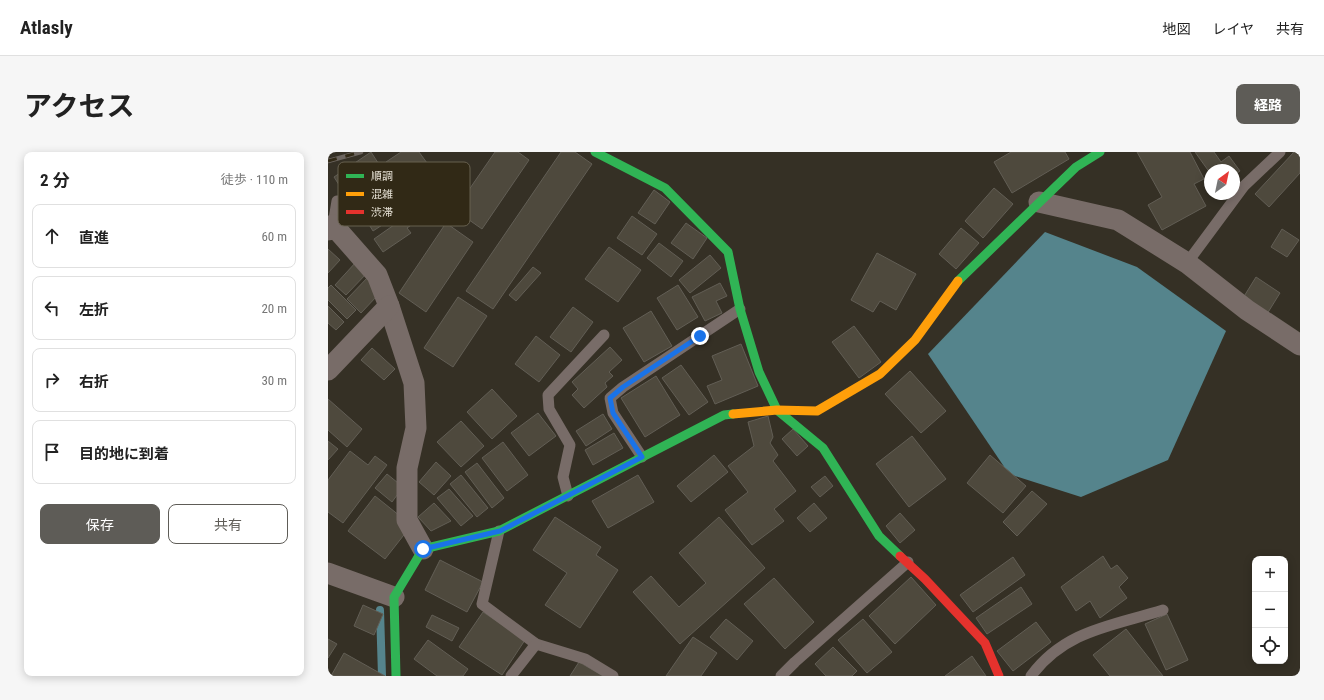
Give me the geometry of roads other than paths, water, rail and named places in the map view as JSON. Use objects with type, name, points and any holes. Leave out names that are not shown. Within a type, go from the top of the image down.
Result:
[{"type":"street","points":[[595,152],[665,188],[728,252],[740,309],[759,372],[777,410],[823,448],[879,536],[908,562],[985,643],[1000,676]]},
{"type":"street","points":[[396,676],[394,596],[423,549],[500,531],[724,415],[777,410],[817,411],[880,374],[915,340],[962,276],[1076,167],[1100,152]]},
{"type":"street","points":[[1039,202],[1118,220],[1187,263],[1248,310],[1300,345]]},
{"type":"street","points":[[330,228],[377,275],[390,306],[414,383],[416,428],[407,468],[407,520],[423,549]]},
{"type":"street","points":[[328,370],[390,306]]},
{"type":"street","points":[[328,573],[394,596]]},
{"type":"lane","points":[[1187,263],[1244,186],[1280,152]]},
{"type":"lane","points":[[330,228],[337,201]]},
{"type":"lane","points":[[642,457],[613,413],[610,398],[623,387],[740,309]]},
{"type":"lane","points":[[568,496],[563,477],[570,445],[549,409],[548,395],[604,335]]},
{"type":"lane","points":[[500,531],[482,604],[536,644],[585,659],[613,676]]},
{"type":"lane","points":[[781,676],[908,562]]},
{"type":"lane","points":[[1031,676],[1061,645],[1091,630],[1113,626],[1163,610]]},
{"type":"lane","points":[[511,676],[536,644]]},
{"type":"water","points":[[1045,232],[1137,267],[1226,331],[1168,460],[1081,497],[1009,474],[928,354]]},
{"type":"waterway","points":[[380,610],[382,676]]},
{"type":"railway","points":[[328,161],[361,152]]}]
